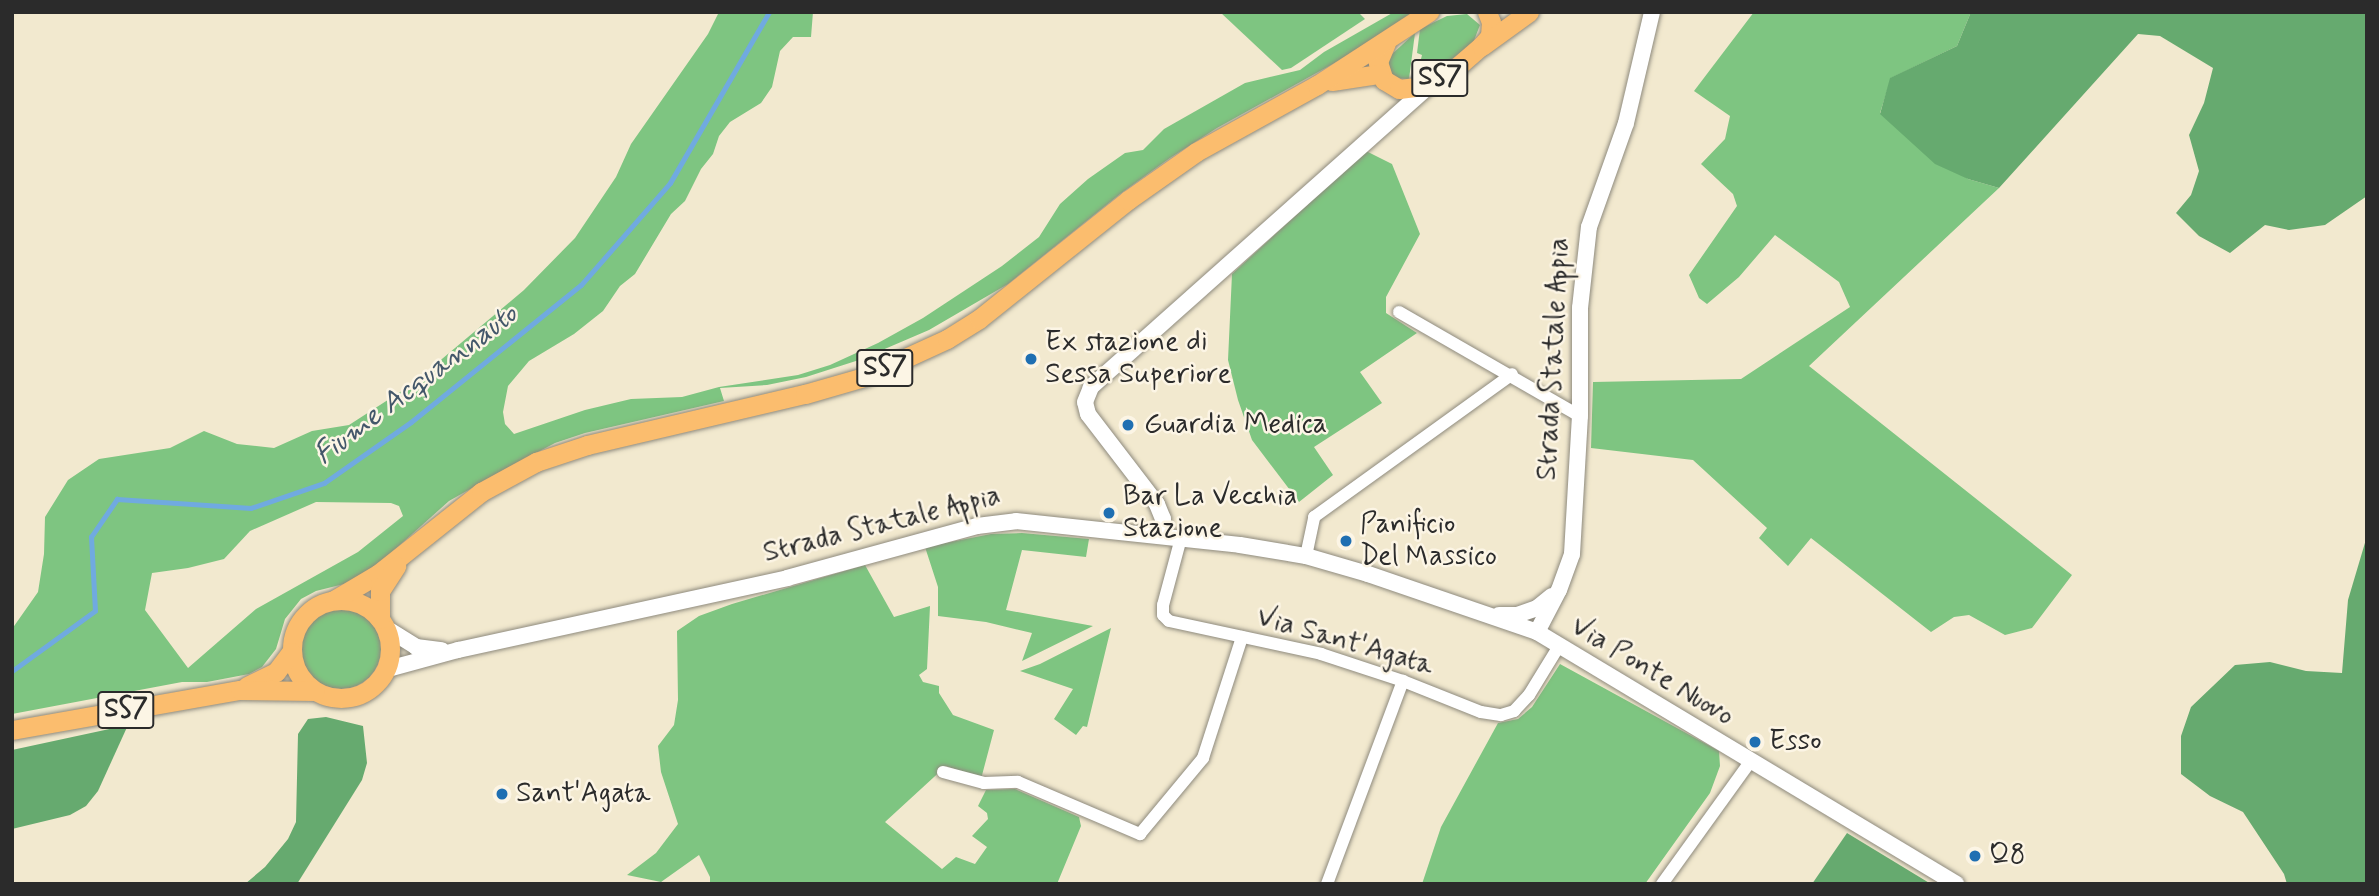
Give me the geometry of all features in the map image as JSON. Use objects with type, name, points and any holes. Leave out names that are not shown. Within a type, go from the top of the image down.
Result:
[{"type":"main road","name":"SS7","points":[[334,600],[361,586],[481,492],[536,462],[610,439],[852,380],[947,339],[979,319],[1128,200],[1196,152],[1317,85],[1386,43],[1429,12]]},
{"type":"main road","name":"SS7","points":[[1481,46],[1490,36],[1491,22],[1487,12]]},
{"type":"main road","name":"SS7","points":[[1317,85],[1385,80],[1410,88],[1435,82],[1529,12]]},
{"type":"main road","name":"SS7","points":[[1385,80],[1378,62],[1386,43]]},
{"type":"main road","name":"SS7","points":[[383,674],[390,652],[383,623],[380,591],[407,552]]},
{"type":"main road","name":"Strada Statale Appia","points":[[240,690],[276,672],[291,652],[298,623],[320,604],[334,600],[352,601],[367,607],[383,623]]},
{"type":"main road","points":[[291,652],[298,674],[315,691]]},
{"type":"main road","name":"Strada Statale Appia","points":[[12,730],[240,690],[315,691],[339,698],[352,697],[375,685],[383,674]]},
{"type":"street","name":"Strada Statale Appia","points":[[383,674],[388,669],[458,650],[787,578],[977,526],[1016,521],[1163,535],[1306,556],[1368,574],[1537,632],[1559,590],[1572,554],[1580,416],[1580,308],[1589,226],[1626,123],[1653,12]]},
{"type":"street","points":[[1385,80],[1395,100],[1393,118]]},
{"type":"street","points":[[1163,535],[1163,519],[1157,504],[1088,414],[1088,392],[1435,82]]},
{"type":"street","points":[[1399,312],[1512,374],[1580,416]]},
{"type":"street","points":[[1306,556],[1314,517],[1512,374]]},
{"type":"street","name":"Via Sant'Agata","points":[[1181,538],[1163,615],[1169,621],[1321,654],[1404,681],[1481,712],[1501,715],[1514,711],[1529,695],[1559,646]]},
{"type":"street","name":"Strada Statale Appia","points":[[1483,614],[1517,615],[1537,608],[1559,590]]},
{"type":"street","name":"Strada Statale Appia","points":[[383,623],[416,647],[458,650]]},
{"type":"street","name":"Via Ponte Nuovo","points":[[1537,632],[1956,884]]},
{"type":"street","points":[[943,772],[984,783],[1018,782],[1140,834],[1203,758],[1242,637]]},
{"type":"street","points":[[1327,884],[1404,681]]},
{"type":"street","points":[[1662,884],[1750,762]]},
{"type":"green space","points":[[719,12],[813,12],[811,37],[793,37],[780,51],[772,87],[761,103],[730,122],[719,136],[713,154],[701,169],[685,201],[671,214],[635,274],[620,286],[603,311],[574,334],[529,361],[508,386],[503,412],[505,424],[514,434],[585,410],[631,399],[682,397],[719,387],[798,375],[830,365],[878,343],[923,318],[1002,266],[1039,237],[1060,204],[1088,179],[1125,153],[1143,150],[1164,129],[1245,83],[1300,70],[1324,52],[1394,12],[1419,12],[1385,35],[1217,128],[1170,158],[1120,194],[1008,284],[929,330],[859,360],[806,377],[767,385],[720,388],[724,401],[585,433],[555,443],[502,471],[449,501],[382,561],[348,583],[316,591],[301,599],[285,619],[276,649],[262,667],[249,674],[207,682],[182,682],[12,714],[12,629],[38,592],[44,554],[45,517],[68,480],[99,459],[170,448],[204,431],[237,444],[274,448],[312,431],[349,425],[411,385],[524,290],[575,238],[616,177],[631,144],[708,34]],"holes":[[[316,502],[391,503],[399,506],[403,516],[358,552],[256,609],[188,668],[145,610],[152,573],[224,559],[250,531]]]},
{"type":"green space","points":[[1220,12],[1358,12],[1365,19],[1291,68],[1282,70]]},
{"type":"green space","points":[[1754,12],[1971,12],[1957,46],[1891,78],[1880,113],[1968,179],[1999,188],[1809,366],[2072,575],[2032,628],[2005,635],[1969,615],[1954,617],[1931,632],[1811,538],[1788,566],[1759,538],[1767,528],[1693,460],[1591,448],[1593,382],[1741,379],[1850,307],[1839,282],[1775,235],[1739,277],[1707,304],[1699,298],[1689,275],[1737,206],[1733,194],[1701,164],[1725,139],[1730,116],[1694,91]]},
{"type":"green space","points":[[1971,12],[2367,12],[2367,196],[2325,225],[2289,230],[2265,225],[2230,253],[2199,236],[2176,213],[2191,195],[2199,171],[2189,135],[2204,103],[2213,68],[2160,36],[2138,34],[1999,188],[1968,179],[1935,164],[1880,114],[1890,78],[1957,46]]},
{"type":"green space","points":[[1467,14],[1480,25],[1473,43],[1435,72],[1414,79],[1416,59],[1421,59],[1422,55],[1417,53],[1420,29],[1447,16]]},
{"type":"green space","points":[[1415,33],[1409,79],[1392,78],[1387,65],[1391,55]]},
{"type":"green space","points":[[1366,151],[1392,164],[1420,234],[1386,297],[1386,313],[1417,333],[1360,372],[1382,403],[1314,447],[1333,475],[1299,502],[1252,440],[1238,400],[1228,360],[1232,274]]},
{"type":"green space","points":[[1022,533],[1089,539],[1086,557],[1022,550],[1006,610],[1093,626],[1022,661],[1032,633],[986,622],[938,616],[938,587],[925,547],[991,534]]},
{"type":"green space","points":[[2367,536],[2367,884],[2287,884],[2284,874],[2243,812],[2210,796],[2181,774],[2181,736],[2191,707],[2235,665],[2270,662],[2306,671],[2342,673],[2348,600]]},
{"type":"green space","points":[[865,565],[894,617],[930,606],[927,669],[919,675],[923,682],[939,686],[939,693],[953,715],[994,730],[981,779],[946,766],[885,822],[942,869],[956,857],[975,864],[987,847],[972,836],[988,819],[987,813],[978,806],[986,790],[1015,789],[1079,817],[1081,826],[1057,884],[710,884],[710,877],[699,855],[661,882],[627,875],[656,853],[678,824],[661,772],[658,746],[674,725],[678,700],[677,631],[699,616],[732,604]]},
{"type":"green space","points":[[341,609],[356,612],[369,621],[378,634],[381,649],[378,664],[369,677],[356,686],[341,689],[326,686],[313,677],[304,664],[301,649],[304,634],[313,621],[326,612]]},
{"type":"green space","points":[[1111,628],[1087,727],[1083,726],[1076,735],[1054,719],[1073,689],[1020,671],[1040,664]]},
{"type":"green space","points":[[1560,664],[1719,751],[1720,766],[1710,793],[1645,884],[1422,884],[1441,827],[1498,723],[1518,719],[1532,707]]},
{"type":"green space","points":[[326,717],[363,726],[367,763],[362,780],[297,884],[245,884],[265,867],[288,839],[296,822],[298,734],[308,719]]},
{"type":"green space","points":[[128,725],[98,791],[86,806],[70,815],[12,829],[12,750]]},
{"type":"green space","points":[[1847,833],[1931,884],[1812,884]]},
{"type":"waterway","name":"Fiume Acquannauto","points":[[12,671],[95,611],[91,537],[117,499],[251,508],[324,483],[411,422],[581,285],[670,183],[769,12]]},
{"type":"place","name":"Ex stazione di Sessa Superiore","points":[[1031,359]]},
{"type":"place","name":"Guardia Medica","points":[[1128,425]]},
{"type":"place","name":"Bar La Vecchia Stazione","points":[[1109,513]]},
{"type":"place","name":"Panificio Del Massico","points":[[1346,541]]},
{"type":"place","name":"Esso","points":[[1755,742]]},
{"type":"place","name":"Sant'Agata","points":[[502,794]]},
{"type":"place","name":"Q8","points":[[1975,856]]}]
